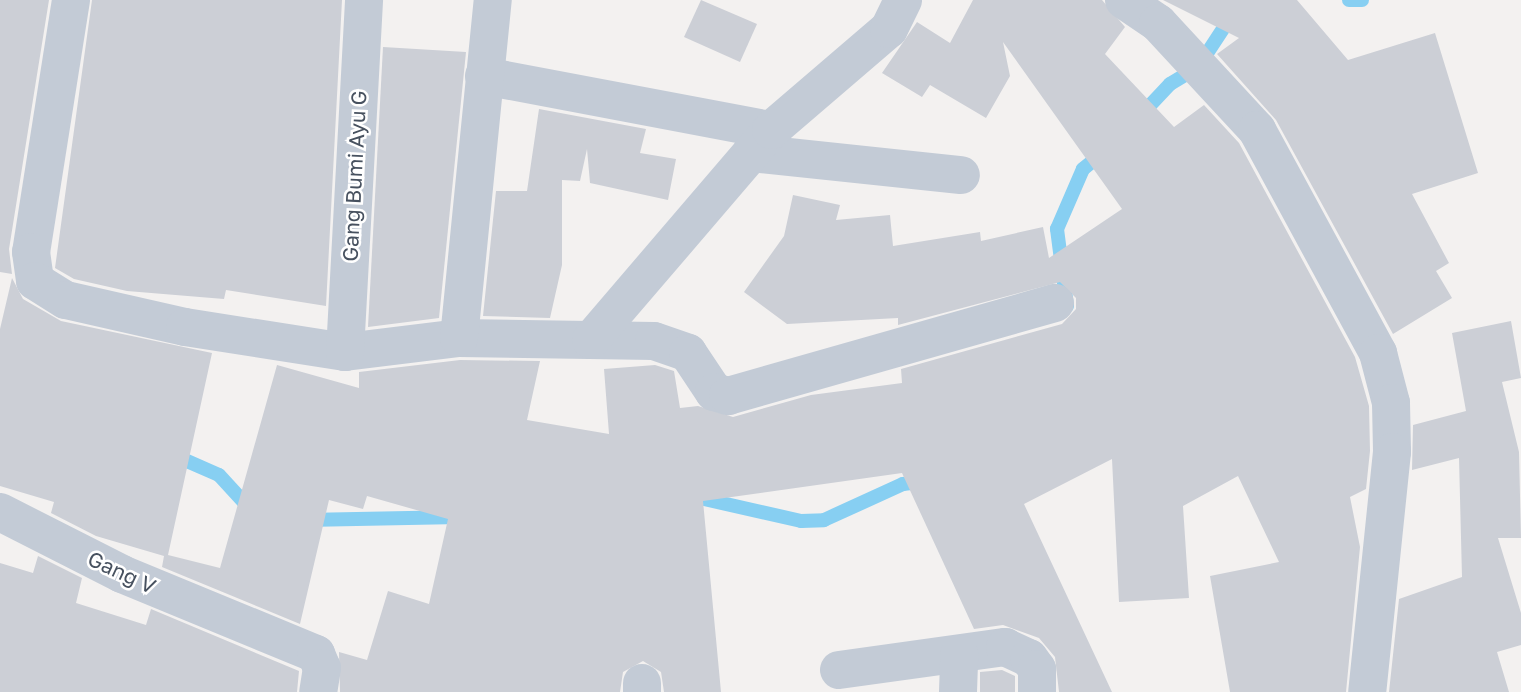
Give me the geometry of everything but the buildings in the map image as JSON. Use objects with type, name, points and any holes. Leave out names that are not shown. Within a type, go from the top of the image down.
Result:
[{"type":"street","points":[[71,0],[31,252],[42,290],[185,327],[345,352],[458,338],[591,340],[673,345],[688,353],[714,392],[728,396],[1055,303]]},
{"type":"street","name":"Gang Bumi Ayu G","points":[[345,352],[364,0]]},
{"type":"street","points":[[458,338],[493,0]]},
{"type":"street","points":[[591,340],[761,141],[889,29],[903,0]]},
{"type":"street","points":[[1124,0],[1158,23],[1257,130],[1378,353],[1391,403],[1391,464],[1367,692]]},
{"type":"street","points":[[484,76],[761,141],[961,175]]},
{"type":"street","name":"Gang V","points":[[0,512],[246,626],[316,654],[322,668],[318,692]]},
{"type":"street","points":[[839,670],[959,653],[1019,651],[1037,669],[1037,692]]},
{"type":"street","points":[[958,692],[959,653]]},
{"type":"waterway","points":[[1139,117],[1170,84],[1198,67],[1242,0]]},
{"type":"waterway","points":[[1349,0],[1362,0]]},
{"type":"waterway","points":[[1067,306],[1057,229],[1083,169],[1103,153]]},
{"type":"waterway","points":[[171,454],[219,475],[252,511]]},
{"type":"waterway","points":[[691,496],[801,521],[824,520],[903,484],[926,481]]},
{"type":"waterway","points":[[305,520],[460,517]]}]
